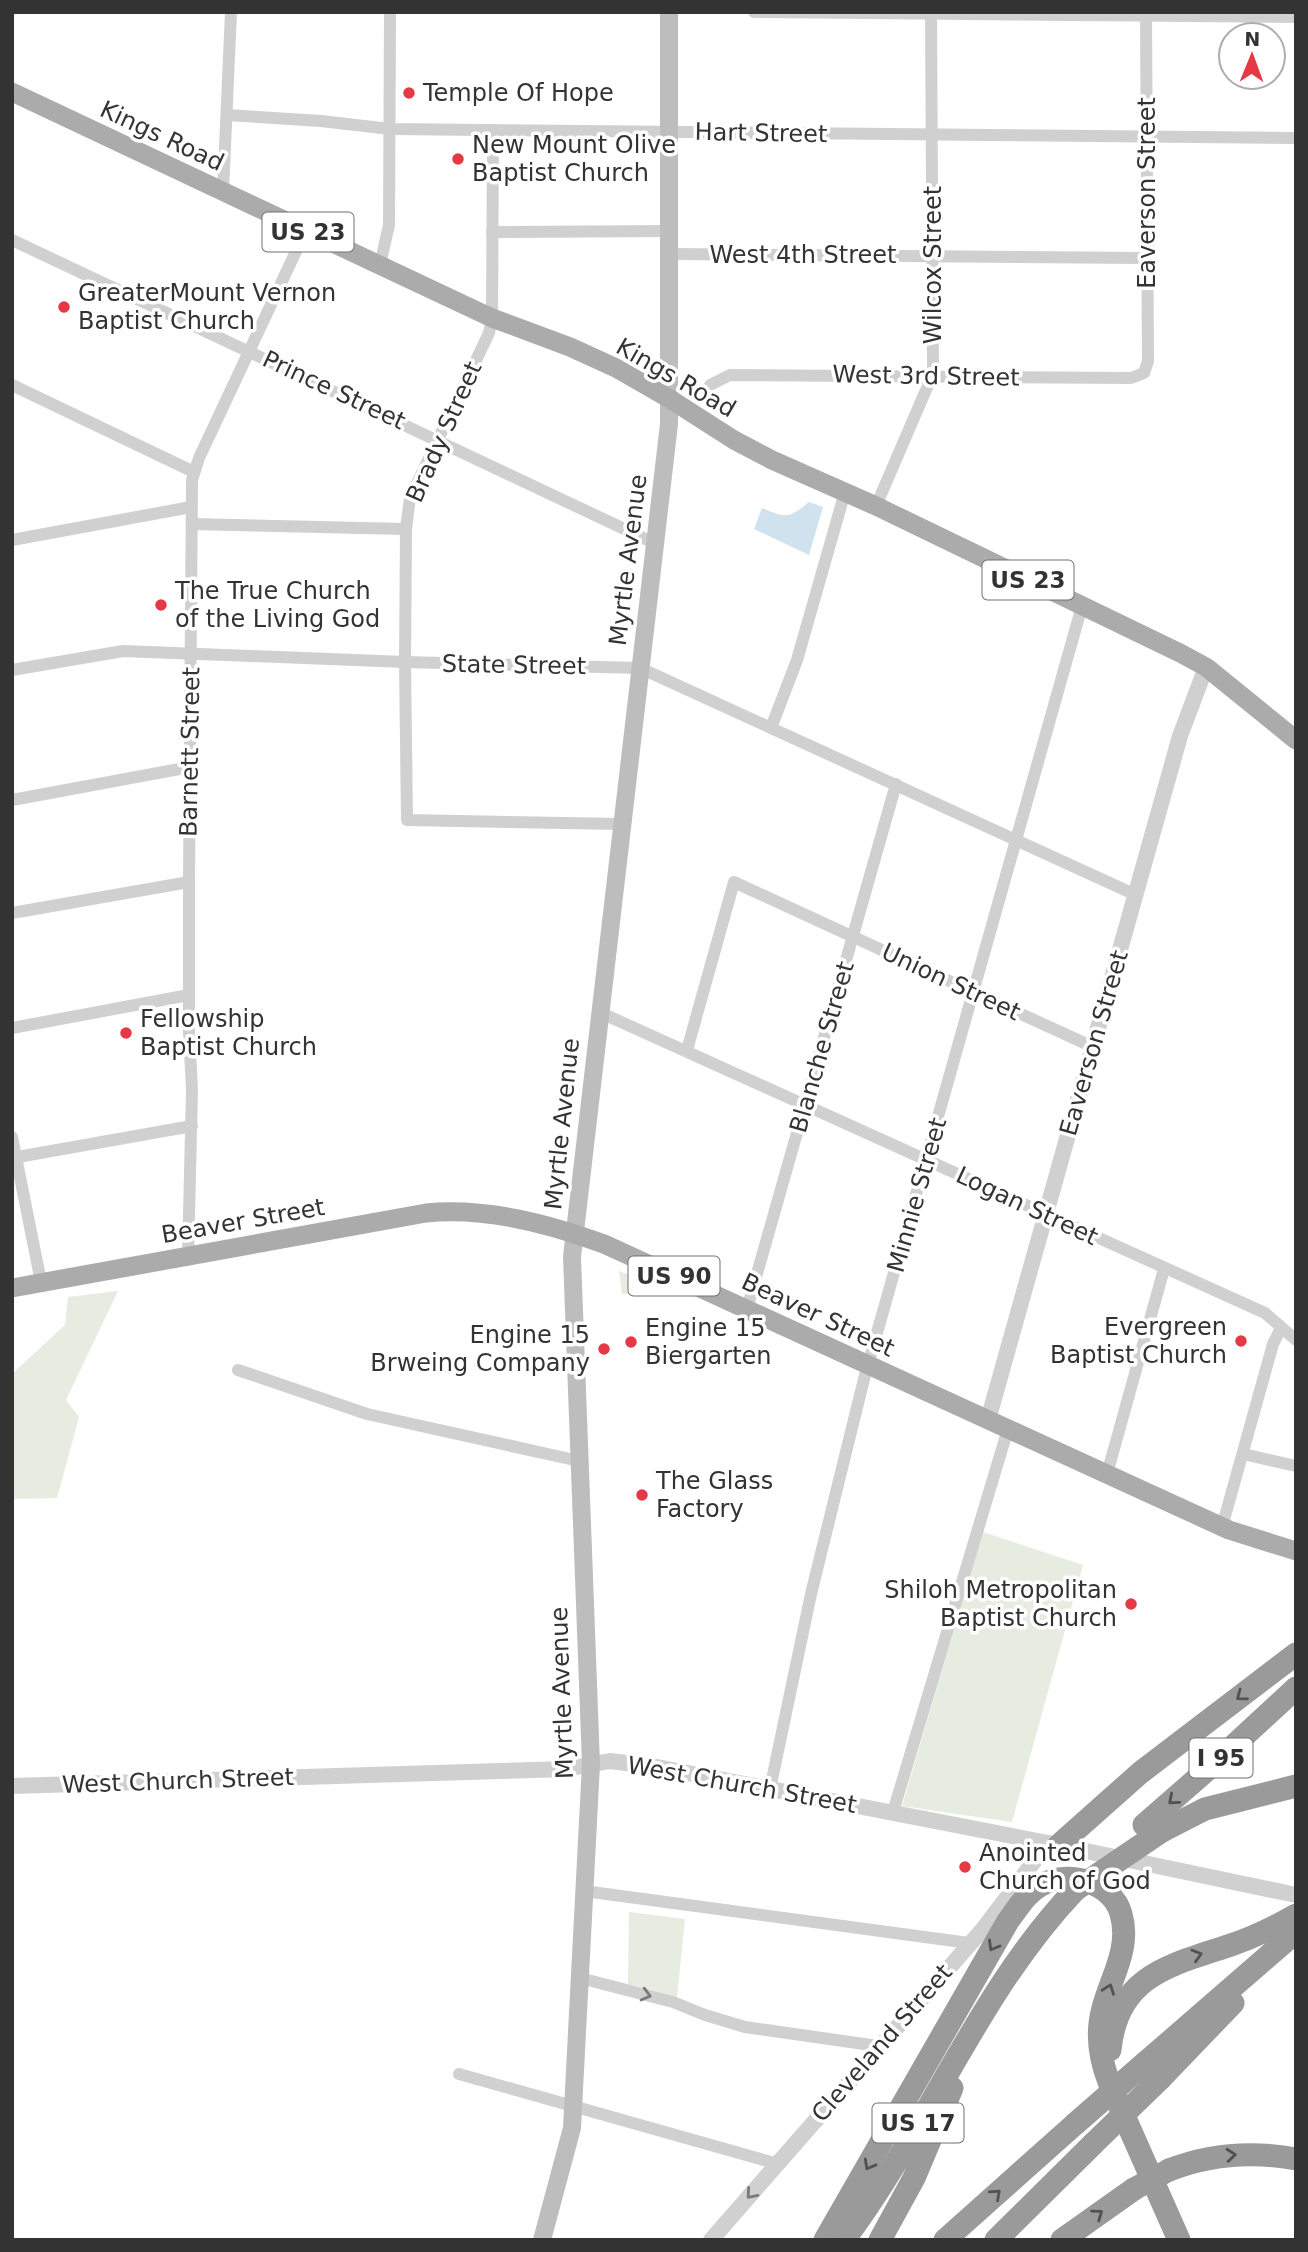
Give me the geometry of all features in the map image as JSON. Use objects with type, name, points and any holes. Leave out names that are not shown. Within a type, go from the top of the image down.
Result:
[{"type":"highway","points":[[1053,1844],[1140,1773],[1296,1654]]},
{"type":"highway","name":"I 95","points":[[1153,1828],[1216,1762],[1296,1688]]},
{"type":"highway","points":[[880,2240],[924,2159],[971,2042],[989,2005],[1023,1952],[1074,1890],[1153,1828],[1205,1808],[1296,1786]]},
{"type":"highway","points":[[825,2240],[1008,1921],[1029,1894],[1040,1886],[1053,1880],[1074,1879],[1096,1885],[1108,1892],[1120,1910],[1124,1933],[1122,1951],[1102,2009],[1099,2035],[1102,2064],[1179,2240]]},
{"type":"highway","points":[[996,2240],[1093,2144],[1153,2071],[1295,1919]]},
{"type":"highway","points":[[1117,2102],[1110,2068],[1113,2031],[1122,2009],[1141,1984],[1168,1966],[1256,1936],[1295,1919]]},
{"type":"highway","name":"US 17","points":[[844,2240],[875,2194],[989,2005]]},
{"type":"highway","points":[[945,2240],[1075,2124],[1153,2071]]},
{"type":"highway","points":[[1062,2240],[1134,2189],[1169,2170],[1204,2159],[1237,2155],[1296,2159]]},
{"type":"main road","name":"Myrtle Avenue","points":[[542,2240],[565,2159],[573,2107],[591,1763],[572,1257],[670,399],[669,12]]},
{"type":"main road","name":"Kings Road","points":[[12,92],[492,318],[570,347],[616,369],[745,446],[876,506],[1206,667],[1296,740]]},
{"type":"main road","name":"Beaver Street","points":[[12,1288],[439,1212],[482,1213],[574,1233],[630,1256],[1222,1527],[1296,1551]]},
{"type":"street","points":[[223,192],[231,12]]},
{"type":"street","points":[[380,265],[388,225],[390,12]]},
{"type":"street","points":[[754,12],[1296,17]]},
{"type":"street","name":"Wilcox Street","points":[[876,506],[932,376],[931,13]]},
{"type":"street","name":"Eaverson Street","points":[[1144,373],[1148,361],[1146,14]]},
{"type":"street","name":"Hart Street","points":[[228,115],[390,129],[1296,138]]},
{"type":"street","name":"Brady Street","points":[[493,130],[492,318],[489,333],[410,498],[406,529],[407,820],[622,824]]},
{"type":"street","name":"Barnett Street","points":[[188,1256],[192,1125],[189,882],[191,507],[194,472],[306,230]]},
{"type":"street","points":[[492,232],[669,231]]},
{"type":"street","name":"Prince Street","points":[[12,240],[654,542]]},
{"type":"street","name":"West 4th Street","points":[[670,254],[1146,258]]},
{"type":"street","name":"West 3rd Street","points":[[710,385],[730,375],[1131,378],[1144,373]]},
{"type":"street","points":[[12,385],[194,472]]},
{"type":"street","points":[[771,728],[797,660],[845,492]]},
{"type":"street","points":[[12,540],[191,507]]},
{"type":"street","points":[[192,524],[406,529]]},
{"type":"street","name":"Minnie Street","points":[[770,1789],[811,1594],[868,1365],[1082,606]]},
{"type":"street","name":"State Street","points":[[12,670],[123,651],[640,668],[1136,895]]},
{"type":"street","name":"Eaverson Street","points":[[988,1420],[1180,736],[1206,667]]},
{"type":"street","points":[[12,800],[190,767]]},
{"type":"street","name":"Blanche Street","points":[[747,1309],[896,784]]},
{"type":"street","points":[[12,914],[189,882]]},
{"type":"street","name":"Union Street","points":[[687,1050],[734,882],[1093,1047]]},
{"type":"street","points":[[12,1028],[189,995]]},
{"type":"street","name":"Logan Street","points":[[599,1012],[1265,1313],[1296,1340]]},
{"type":"street","points":[[14,1157],[192,1125]]},
{"type":"street","points":[[12,1137],[41,1282]]},
{"type":"street","points":[[1107,1474],[1164,1269]]},
{"type":"street","points":[[1222,1527],[1273,1344],[1280,1328]]},
{"type":"street","points":[[238,1370],[367,1415],[579,1461]]},
{"type":"street","points":[[894,1812],[1008,1429]]},
{"type":"street","points":[[1243,1454],[1296,1466]]},
{"type":"street","name":"West Church Street","points":[[12,1786],[566,1769],[610,1761],[657,1767],[1053,1844],[1295,1919]]},
{"type":"street","name":"Cleveland Street","points":[[710,2240],[1053,1844]]},
{"type":"street","points":[[584,1891],[969,1943]]},
{"type":"street","points":[[580,1978],[673,2002],[745,2027],[878,2046]]},
{"type":"street","points":[[459,2074],[778,2164]]},
{"type":"shaded area","points":[[619,1271],[638,1278],[638,1293],[622,1294]]},
{"type":"shaded area","points":[[118,1291],[66,1400],[79,1417],[57,1498],[12,1499],[12,1374],[65,1325],[68,1297]]},
{"type":"shaded area","points":[[983,1532],[1083,1565],[1012,1822],[902,1806]]},
{"type":"shaded area","points":[[629,1912],[685,1919],[677,1997],[628,1984]]},
{"type":"water","points":[[809,502],[823,507],[809,555],[754,529],[762,508],[787,515]]},
{"type":"place","name":"Temple Of Hope","points":[[409,93]]},
{"type":"place","name":"New Mount Olive Baptist Church","points":[[458,159]]},
{"type":"place","name":"GreaterMount Vernon Baptist Church","points":[[64,307]]},
{"type":"place","name":"The True Church of the Living God","points":[[161,605]]},
{"type":"place","name":"Fellowship Baptist Church","points":[[126,1033]]},
{"type":"place","name":"Evergreen Baptist Church","points":[[1241,1341]]},
{"type":"place","name":"Engine 15 Biergarten","points":[[631,1342]]},
{"type":"place","name":"Engine 15 Brweing Company","points":[[604,1349]]},
{"type":"place","name":"The Glass Factory","points":[[642,1495]]},
{"type":"place","name":"Shiloh Metropolitan Baptist Church","points":[[1131,1604]]},
{"type":"place","name":"Anointed Church of God","points":[[965,1867]]}]
